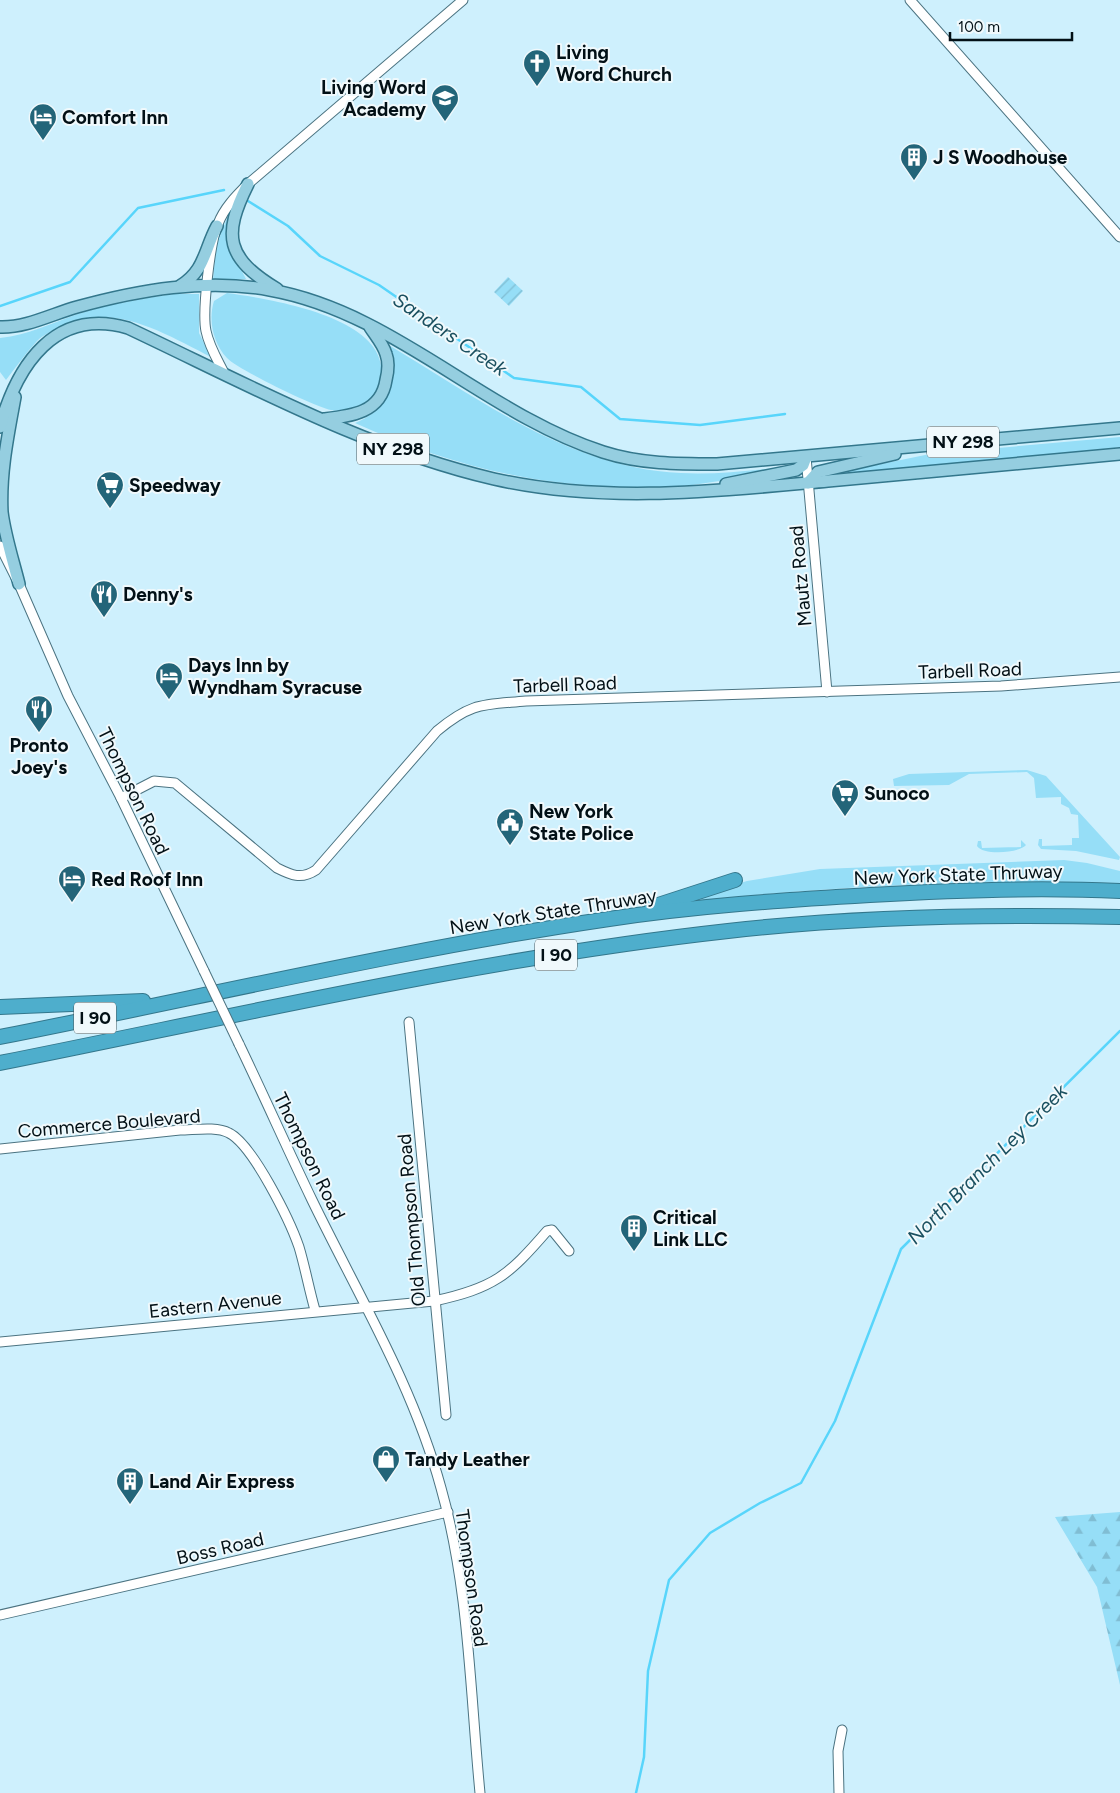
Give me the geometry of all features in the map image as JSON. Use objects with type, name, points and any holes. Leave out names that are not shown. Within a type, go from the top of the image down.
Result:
[{"type":"highway","points":[[605,919],[676,900],[735,880]]},
{"type":"highway","name":"New York State Thruway","points":[[0,1037],[488,939],[605,919],[767,902],[914,892],[1019,889],[1120,891]]},
{"type":"highway","name":"I 90","points":[[0,1063],[403,983],[555,955],[655,940],[796,924],[908,918],[1029,915],[1120,917]]},
{"type":"highway","points":[[0,1007],[189,998]]},
{"type":"main road","points":[[248,184],[235,212],[232,225],[232,239],[238,257],[244,265],[259,278],[282,293]]},
{"type":"main road","points":[[179,287],[192,279],[198,271],[208,242],[217,226]]},
{"type":"main road","name":"NY 298","points":[[0,335],[34,329],[105,299],[140,291],[179,287],[270,290],[333,308],[369,326],[556,434],[602,452],[673,464],[717,464],[806,457],[1120,428]]},
{"type":"main road","points":[[0,327],[20,325],[105,299]]},
{"type":"main road","name":"NY 298","points":[[0,428],[7,401],[19,376],[39,350],[58,334],[89,324],[106,324],[128,328],[322,419],[391,448],[496,479],[580,491],[681,493],[1120,454]]},
{"type":"main road","points":[[322,419],[352,416],[366,411],[375,404],[385,388],[388,369],[386,354],[369,326]]},
{"type":"main road","points":[[19,376],[4,458],[2,496],[4,526],[19,584]]},
{"type":"main road","points":[[0,415],[0,428]]},
{"type":"main road","points":[[808,483],[818,472],[932,445]]},
{"type":"main road","points":[[681,493],[796,470],[803,465],[806,457]]},
{"type":"street","points":[[224,373],[209,345],[204,317],[217,226],[233,199],[248,184],[463,0]]},
{"type":"street","points":[[910,0],[1120,237]]},
{"type":"street","name":"Mautz Road","points":[[806,457],[827,692]]},
{"type":"street","name":"Thompson Road","points":[[0,546],[19,584],[68,696],[121,798],[312,1200],[406,1386],[420,1422],[448,1512],[461,1586],[480,1793]]},
{"type":"street","name":"Thompson Road","points":[[0,557],[8,564]]},
{"type":"street","name":"Tarbell Road","points":[[121,798],[154,781],[176,783],[276,868],[296,877],[305,876],[316,870],[437,731],[458,714],[476,706],[526,701],[1001,686],[1120,677]]},
{"type":"street","name":"Old Thompson Road","points":[[409,1022],[446,1415]]},
{"type":"street","name":"Commerce Boulevard","points":[[0,1149],[180,1130],[228,1132],[247,1147],[292,1230],[299,1248],[315,1310]]},
{"type":"street","name":"Eastern Avenue","points":[[0,1342],[315,1310],[434,1301],[466,1294],[486,1286],[518,1264],[547,1231],[552,1230],[555,1232],[569,1250]]},
{"type":"street","name":"Boss Road","points":[[0,1615],[448,1512]]},
{"type":"street","points":[[839,1793],[838,1751],[842,1730]]},
{"type":"green space","points":[[231,207],[235,258],[246,279],[213,280],[216,247]]},
{"type":"green space","points":[[508,277],[523,291],[509,306],[494,292]]},
{"type":"green space","points":[[227,293],[297,306],[348,326],[367,339],[379,356],[381,377],[374,396],[362,406],[354,409],[331,410],[277,387],[234,363],[227,358],[218,345],[212,323],[214,301]]},
{"type":"green space","points":[[173,294],[199,294],[199,333],[211,357],[157,330],[138,323],[99,317],[80,320],[48,333],[37,341],[6,380],[0,372],[0,338],[30,331],[101,307]]},
{"type":"green space","points":[[387,344],[491,408],[563,444],[601,458],[640,468],[681,473],[721,473],[787,467],[787,469],[700,484],[646,488],[552,482],[485,469],[452,460],[355,423],[367,417],[385,401],[392,381],[391,357]]},
{"type":"green space","points":[[1120,437],[1120,447],[1096,452],[828,475],[930,454]]},
{"type":"green space","points":[[1027,770],[1046,776],[1120,857],[1119,860],[1076,851],[1041,849],[1038,845],[1039,839],[1042,839],[1042,846],[1072,845],[1072,838],[1079,838],[1078,815],[1071,814],[1069,808],[1061,804],[1061,797],[1036,798],[1034,778],[1027,772],[969,774],[949,785],[894,786],[893,779],[909,774]]},
{"type":"green space","points":[[1021,840],[1026,845],[1017,850],[994,852],[986,851],[977,846],[978,841],[981,841],[982,848],[1021,847]]},
{"type":"green space","points":[[1064,860],[1120,871],[1120,883],[1014,882],[856,887],[698,901],[712,892],[747,881],[820,869]]},
{"type":"green space","points":[[1120,1512],[1120,1685],[1097,1587],[1055,1517]]},
{"type":"waterway","name":"Sanders Creek","points":[[0,306],[70,282],[138,208],[224,190]]},
{"type":"waterway","name":"Sanders Creek","points":[[248,201],[288,226],[320,256],[379,285],[514,378],[581,387],[620,419],[700,425],[785,414]]},
{"type":"waterway","name":"North Branch Ley Creek","points":[[636,1793],[644,1757],[648,1671],[669,1580],[710,1533],[760,1503],[801,1483],[835,1421],[901,1249],[1120,1031]]},
{"type":"place","name":"Living Word Church","points":[[537,87]]},
{"type":"place","name":"Living Word Academy","points":[[445,122]]},
{"type":"place","name":"Comfort Inn","points":[[43,141]]},
{"type":"place","name":"J S Woodhouse","points":[[914,181]]},
{"type":"place","name":"Speedway","points":[[110,509]]},
{"type":"place","name":"Denny's","points":[[104,618]]},
{"type":"place","name":"Days Inn by Wyndham Syracuse","points":[[169,700]]},
{"type":"place","name":"Pronto Joey's","points":[[39,733]]},
{"type":"place","name":"Sunoco","points":[[845,817]]},
{"type":"place","name":"New York State Police","points":[[510,846]]},
{"type":"place","name":"Red Roof Inn","points":[[72,903]]},
{"type":"place","name":"Critical Link LLC","points":[[634,1252]]},
{"type":"place","name":"Tandy Leather","points":[[386,1483]]},
{"type":"place","name":"Land Air Express","points":[[130,1505]]}]
